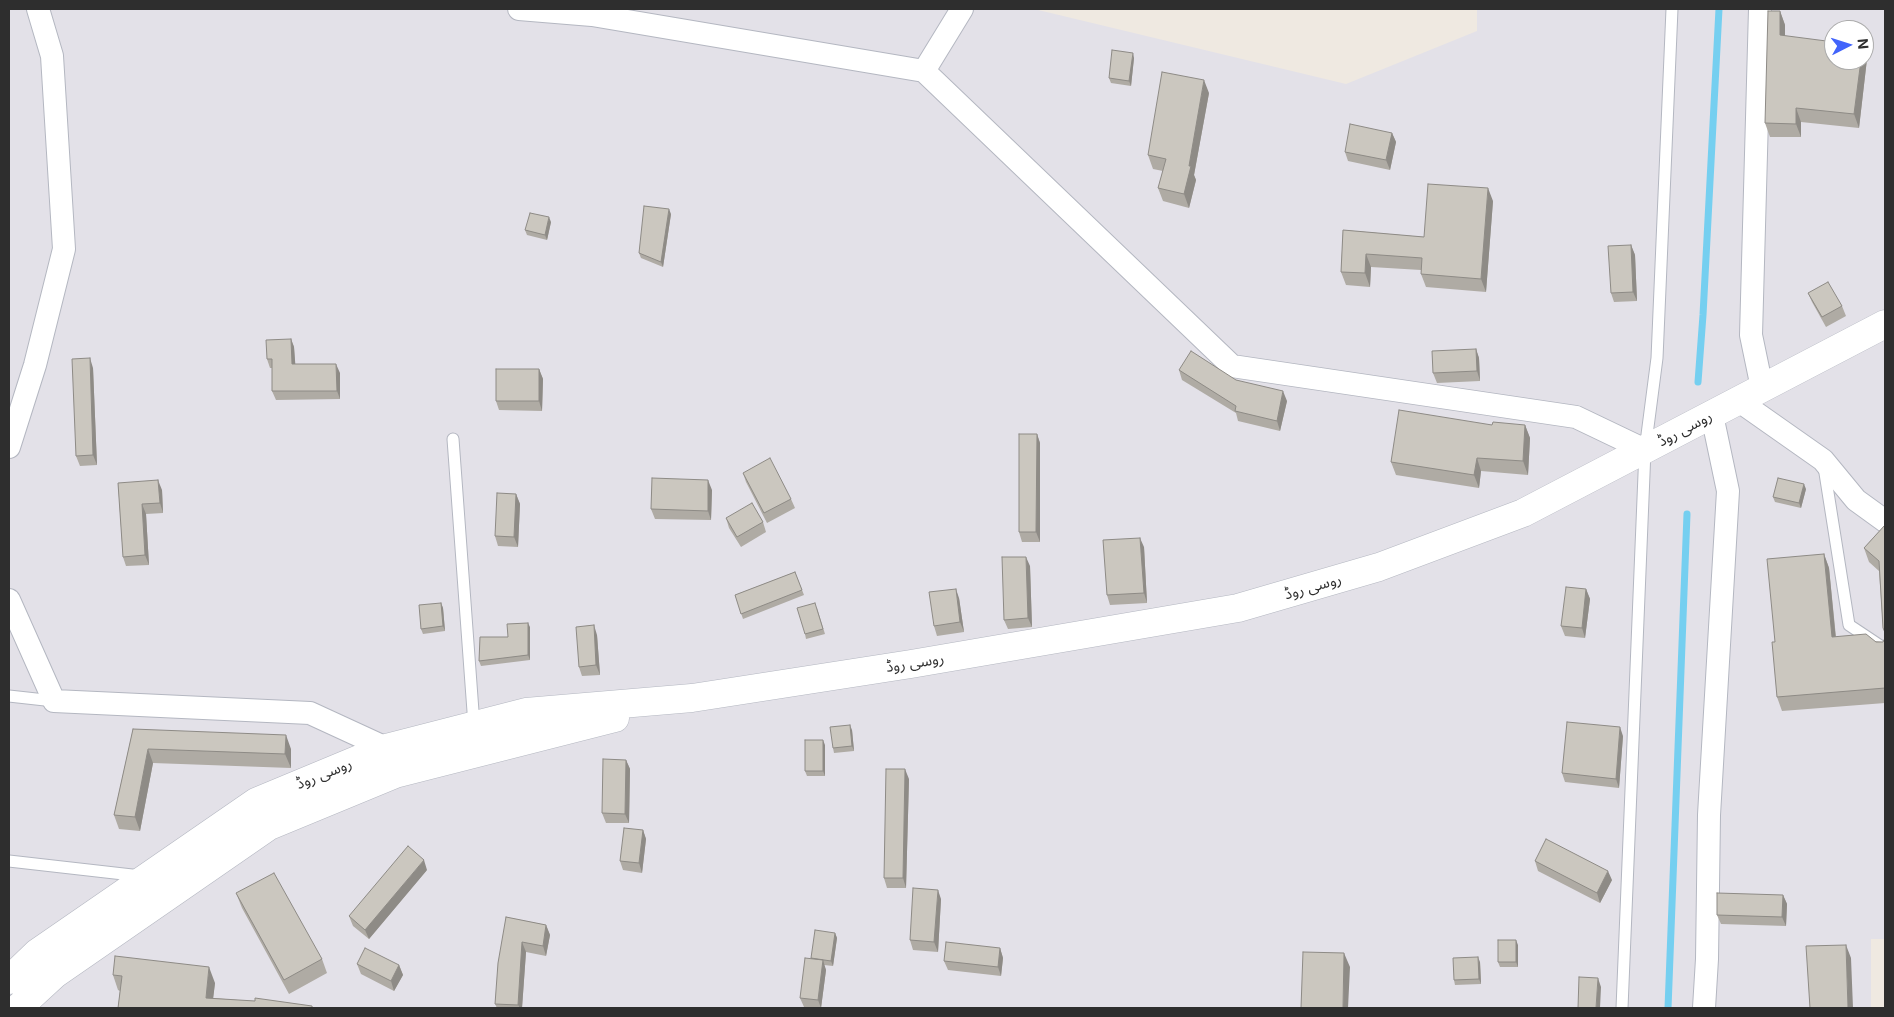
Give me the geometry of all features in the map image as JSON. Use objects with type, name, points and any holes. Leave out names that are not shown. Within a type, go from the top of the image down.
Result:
[{"type":"main road","name":"روسی روڈ","points":[[9,980],[38,953],[145,877],[256,802],[386,748],[526,712],[692,698],[911,664],[1238,608],[1379,567],[1523,513],[1885,324]]},
{"type":"main road","name":"روسی روڈ","points":[[18,1008],[55,974],[269,826],[395,774],[692,698]]},
{"type":"street","points":[[9,447],[34,365],[64,249],[52,56],[38,9]]},
{"type":"street","points":[[519,9],[592,15],[924,71],[1232,366],[1576,417],[1645,450]]},
{"type":"street","points":[[924,71],[962,9]]},
{"type":"street","points":[[1760,9],[1750,395],[1823,460],[1856,500],[1885,520]]},
{"type":"street","points":[[1704,1008],[1708,960],[1709,815],[1728,491],[1712,415]]},
{"type":"street","points":[[9,600],[54,701],[310,713],[386,748]]},
{"type":"lane","points":[[1622,1008],[1645,450],[1657,358],[1672,9]]},
{"type":"lane","points":[[453,438],[474,726]]},
{"type":"lane","points":[[1823,460],[1848,624],[1885,649]]},
{"type":"lane","points":[[9,696],[54,701]]},
{"type":"lane","points":[[9,861],[145,877]]},
{"type":"shaded area","points":[[9,9],[1034,9],[1346,84],[1477,31],[1477,9],[1885,9],[1885,939],[1871,939],[1871,1008],[9,1008]]},
{"type":"building","points":[[1768,11],[1780,11],[1780,35],[1824,41],[1824,70],[1860,70],[1854,114],[1796,108],[1796,124],[1765,123]]},
{"type":"building","points":[[1112,50],[1133,53],[1129,81],[1109,78]]},
{"type":"building","points":[[1162,72],[1204,80],[1189,166],[1191,166],[1184,194],[1158,188],[1166,159],[1148,155]]},
{"type":"building","points":[[1350,124],[1392,133],[1386,160],[1345,152]]},
{"type":"building","points":[[1428,184],[1488,188],[1481,279],[1421,274],[1422,258],[1366,254],[1365,273],[1341,272],[1343,230],[1424,237]]},
{"type":"building","points":[[644,206],[669,209],[661,262],[639,253]]},
{"type":"building","points":[[530,213],[549,217],[545,235],[525,230]]},
{"type":"building","points":[[1631,245],[1633,292],[1611,293],[1608,246]]},
{"type":"building","points":[[1828,282],[1842,306],[1822,317],[1808,293]]},
{"type":"building","points":[[291,339],[292,364],[336,364],[337,391],[272,391],[272,359],[267,359],[266,340]]},
{"type":"building","points":[[1476,349],[1477,371],[1433,373],[1432,351]]},
{"type":"building","points":[[1191,351],[1236,380],[1283,391],[1277,421],[1235,411],[1236,406],[1179,370]]},
{"type":"building","points":[[90,358],[93,455],[76,456],[72,359]]},
{"type":"building","points":[[496,369],[539,369],[539,401],[496,401]]},
{"type":"building","points":[[1399,410],[1492,425],[1493,422],[1525,425],[1523,461],[1477,458],[1474,475],[1391,462]]},
{"type":"building","points":[[1019,434],[1037,434],[1036,532],[1019,532]]},
{"type":"building","points":[[770,458],[791,499],[764,513],[743,473]]},
{"type":"building","points":[[652,478],[708,480],[708,511],[651,509]]},
{"type":"building","points":[[1778,478],[1804,484],[1799,503],[1773,497]]},
{"type":"building","points":[[158,480],[160,503],[142,504],[145,555],[123,557],[118,483]]},
{"type":"building","points":[[497,493],[516,494],[514,537],[495,536]]},
{"type":"building","points":[[752,503],[763,522],[737,537],[726,518]]},
{"type":"building","points":[[1885,525],[1885,632],[1883,628],[1879,561],[1864,548]]},
{"type":"building","points":[[1140,538],[1144,593],[1107,595],[1103,540]]},
{"type":"building","points":[[1824,554],[1832,637],[1866,634],[1876,642],[1883,642],[1885,638],[1885,688],[1777,697],[1772,642],[1775,642],[1767,559]]},
{"type":"building","points":[[1002,557],[1026,557],[1028,618],[1004,620]]},
{"type":"building","points":[[795,572],[802,590],[741,614],[735,595]]},
{"type":"building","points":[[1566,587],[1586,589],[1582,628],[1561,626]]},
{"type":"building","points":[[956,589],[960,622],[934,626],[929,592]]},
{"type":"building","points":[[441,603],[443,626],[421,629],[419,605]]},
{"type":"building","points":[[815,603],[823,629],[805,634],[797,608]]},
{"type":"building","points":[[528,623],[528,655],[479,661],[480,637],[508,637],[507,624]]},
{"type":"building","points":[[594,625],[596,665],[579,667],[576,627]]},
{"type":"building","points":[[1567,722],[1620,727],[1616,779],[1562,773]]},
{"type":"building","points":[[850,725],[852,746],[833,748],[830,727]]},
{"type":"building","points":[[133,729],[286,735],[285,754],[148,749],[135,817],[114,815]]},
{"type":"building","points":[[805,740],[823,740],[823,771],[805,771]]},
{"type":"building","points":[[603,759],[626,760],[625,814],[602,813]]},
{"type":"building","points":[[886,769],[905,769],[903,878],[884,878]]},
{"type":"building","points":[[624,828],[643,830],[639,863],[620,861]]},
{"type":"building","points":[[1546,839],[1608,871],[1597,893],[1535,861]]},
{"type":"building","points":[[408,846],[424,860],[365,930],[349,916]]},
{"type":"building","points":[[274,873],[322,959],[284,980],[236,893]]},
{"type":"building","points":[[913,888],[938,890],[934,942],[910,940]]},
{"type":"building","points":[[1717,893],[1783,895],[1782,917],[1717,915]]},
{"type":"building","points":[[506,917],[546,925],[543,946],[522,942],[518,1005],[495,1004],[498,963]]},
{"type":"building","points":[[815,930],[835,933],[831,961],[811,958]]},
{"type":"building","points":[[1498,940],[1516,940],[1516,962],[1498,962]]},
{"type":"building","points":[[946,942],[1000,948],[998,967],[944,961]]},
{"type":"building","points":[[1846,945],[1848,1008],[1810,1008],[1806,946]]},
{"type":"building","points":[[365,948],[399,965],[391,981],[357,964]]},
{"type":"building","points":[[1303,952],[1344,953],[1343,1008],[1301,1008]]},
{"type":"building","points":[[115,956],[209,967],[206,998],[255,1001],[255,998],[312,1006],[312,1008],[118,1008],[122,976],[113,975]]},
{"type":"building","points":[[1478,957],[1479,979],[1454,980],[1453,958]]},
{"type":"building","points":[[805,958],[823,960],[818,1000],[800,998]]},
{"type":"building","points":[[1579,977],[1598,978],[1596,1008],[1578,1008]]},
{"type":"waterway","points":[[1698,382],[1719,9]]},
{"type":"waterway","points":[[1668,1008],[1687,514]]}]
